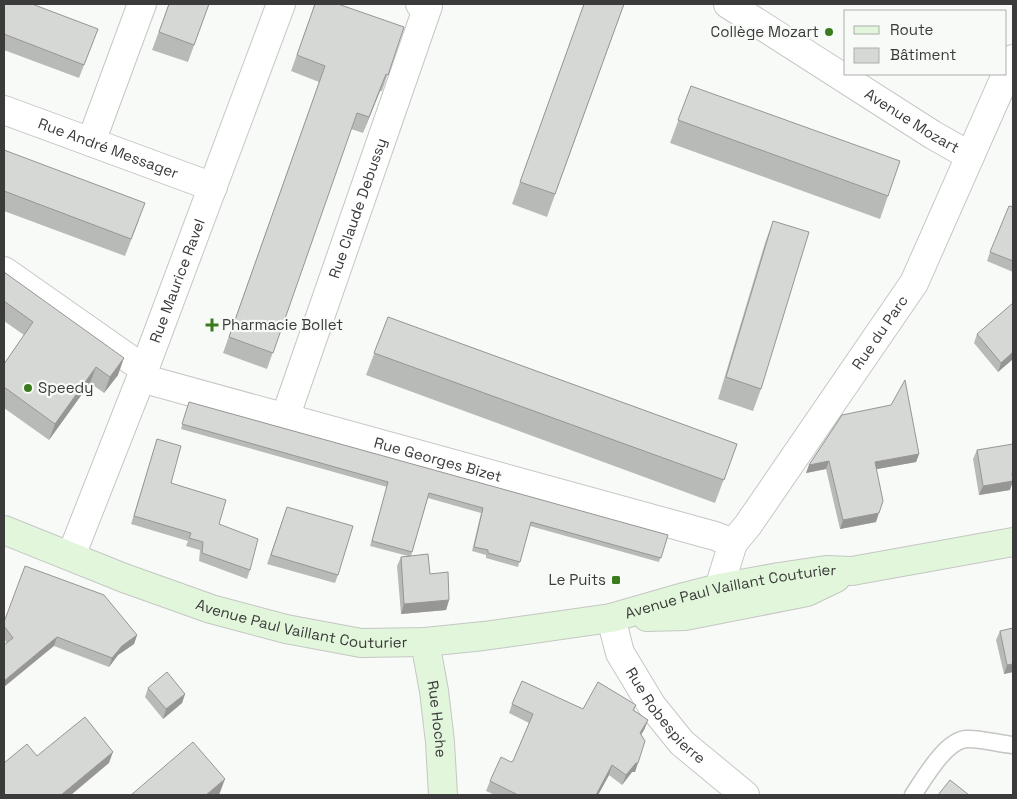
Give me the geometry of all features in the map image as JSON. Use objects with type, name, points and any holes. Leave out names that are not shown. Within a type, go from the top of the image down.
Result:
[{"type":"street","points":[[91,142],[142,4]]},
{"type":"street","name":"Rue Maurice Ravel","points":[[71,556],[143,373],[281,4]]},
{"type":"street","name":"Rue Claude Debussy","points":[[285,418],[428,6],[420,4]]},
{"type":"street","name":"Avenue Mozart","points":[[728,4],[933,135],[970,156]]},
{"type":"street","name":"Rue du Parc","points":[[1007,73],[1013,59]]},
{"type":"street","name":"Rue du Parc","points":[[719,588],[733,543],[748,525],[914,283],[1006,75]]},
{"type":"street","name":"Rue André Messager","points":[[4,110],[213,186]]},
{"type":"street","name":"Rue Georges Bizet","points":[[4,271],[131,360],[143,373],[285,418],[715,536],[733,543]]},
{"type":"street","name":"Avenue Paul Vaillant Couturier","points":[[4,530],[124,578],[211,609],[286,630],[361,643],[425,642],[484,636],[611,618],[684,616],[807,592],[852,571]]},
{"type":"street","name":"Avenue Paul Vaillant Couturier","points":[[611,618],[719,588],[826,570],[852,571],[1013,542]]},
{"type":"street","name":"Rue Robespierre","points":[[611,618],[620,653],[652,706],[682,743],[745,795]]},
{"type":"street","name":"Rue Hoche","points":[[425,642],[435,700],[442,795]]},
{"type":"lane","points":[[913,795],[940,757],[956,742],[967,739],[1013,745]]},
{"type":"building","points":[[4,4],[32,4],[98,29],[84,65],[4,34]]},
{"type":"building","points":[[169,4],[209,4],[194,45],[159,32]]},
{"type":"building","points":[[315,4],[338,4],[404,27],[388,75],[386,74],[369,117],[357,113],[273,353],[229,337],[325,66],[297,55]]},
{"type":"building","points":[[584,4],[624,4],[555,194],[520,182]]},
{"type":"building","points":[[691,86],[900,161],[888,196],[678,120]]},
{"type":"building","points":[[4,150],[145,203],[131,239],[4,191]]},
{"type":"building","points":[[1009,206],[1013,207],[1013,261],[990,252]]},
{"type":"building","points":[[773,221],[809,232],[761,389],[726,377]]},
{"type":"building","points":[[4,272],[124,358],[110,377],[96,367],[55,424],[4,387],[4,364],[33,322],[4,301]]},
{"type":"building","points":[[1013,303],[1013,352],[1001,363],[977,334]]},
{"type":"building","points":[[388,317],[737,444],[724,480],[374,353]]},
{"type":"building","points":[[905,380],[919,454],[875,462],[883,501],[879,513],[843,520],[829,461],[809,465],[842,415],[891,405]]},
{"type":"building","points":[[189,402],[668,535],[661,558],[531,522],[520,562],[474,547],[483,508],[429,493],[412,552],[372,541],[388,482],[182,424]]},
{"type":"building","points":[[157,439],[181,446],[171,483],[226,500],[219,524],[258,539],[250,570],[202,553],[203,542],[189,538],[191,533],[134,516]]},
{"type":"building","points":[[1013,444],[1013,481],[983,486],[977,450]]},
{"type":"building","points":[[287,507],[353,526],[338,575],[271,555]]},
{"type":"building","points":[[428,554],[430,574],[448,572],[449,600],[404,604],[401,557]]},
{"type":"building","points":[[25,566],[104,595],[137,635],[122,646],[112,658],[57,637],[4,681],[4,645],[13,638],[4,626],[4,622]]},
{"type":"building","points":[[1013,628],[1013,664],[1007,665],[1000,631]]},
{"type":"building","points":[[167,672],[185,694],[166,709],[148,688]]},
{"type":"building","points":[[522,681],[583,709],[598,682],[636,705],[633,710],[648,720],[640,733],[645,741],[638,763],[626,775],[612,765],[596,795],[518,795],[490,781],[501,757],[511,762],[513,761],[533,714],[512,704]]},
{"type":"building","points":[[85,717],[113,752],[61,795],[4,795],[4,763],[27,744],[37,756]]},
{"type":"building","points":[[193,742],[225,779],[206,795],[131,795]]},
{"type":"building","points":[[950,780],[969,795],[938,795]]},
{"type":"place","name":"Collège Mozart","points":[[829,32]]},
{"type":"place","name":"Pharmacie Bollet","points":[[212,325]]},
{"type":"place","name":"Speedy","points":[[28,388]]},
{"type":"place","name":"Le Puits","points":[[616,580]]}]
